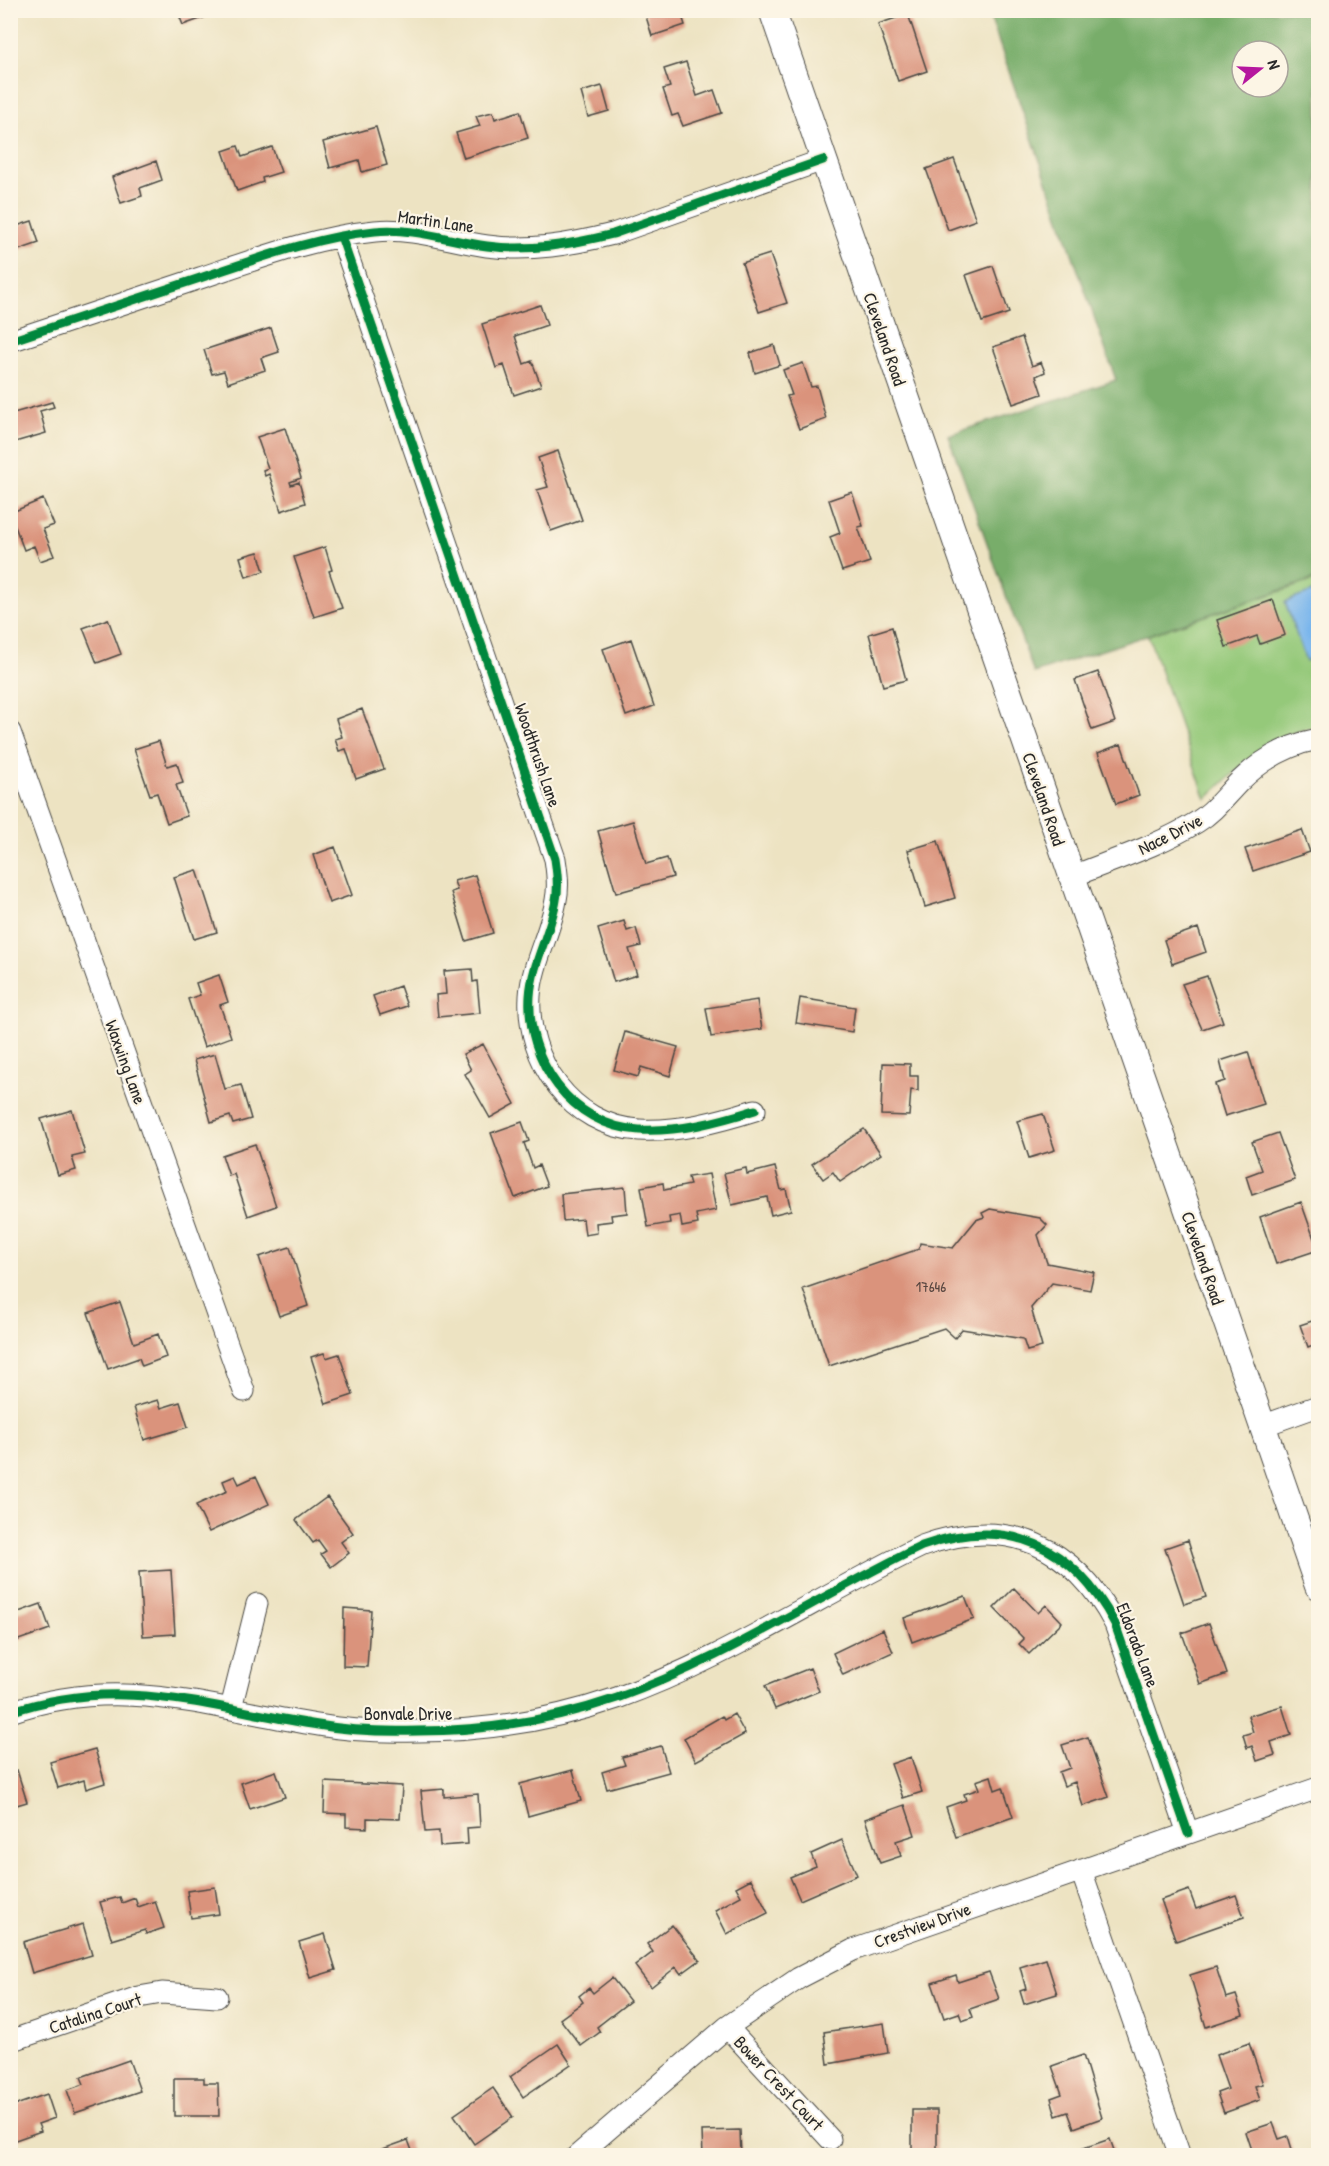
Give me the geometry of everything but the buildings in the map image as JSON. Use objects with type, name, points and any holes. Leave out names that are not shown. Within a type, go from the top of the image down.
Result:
[{"type":"main road","name":"Cleveland Road","points":[[772,10],[1318,1586]]},
{"type":"street","name":"Martin Lane","points":[[10,341],[270,254],[341,236],[377,231],[404,231],[490,246],[547,246],[578,242],[613,234],[823,160]]},
{"type":"street","name":"Woodthrush Lane","points":[[341,236],[555,859],[556,900],[531,993],[533,1039],[543,1063],[554,1081],[572,1102],[595,1118],[617,1126],[637,1130],[668,1130],[699,1125],[755,1110]]},
{"type":"street","name":"Waxwing Lane","points":[[10,732],[244,1391]]},
{"type":"street","name":"Nace Drive","points":[[1071,877],[1160,841],[1198,822],[1220,805],[1259,763],[1301,742],[1318,739]]},
{"type":"street","points":[[1262,1426],[1318,1406]]},
{"type":"street","name":"Eldorado Lane","points":[[789,1616],[912,1551],[951,1538],[990,1535],[1012,1537],[1056,1553],[1088,1581],[1101,1597],[1115,1624],[1188,1833]]},
{"type":"street","points":[[231,1708],[257,1604]]},
{"type":"street","name":"Bonvale Drive","points":[[10,1712],[56,1699],[132,1694],[172,1697],[319,1726],[372,1731],[485,1728],[547,1717],[615,1698],[703,1660],[789,1616]]},
{"type":"street","name":"Crestview Drive","points":[[577,2156],[727,2027],[799,1978],[854,1950],[1318,1788]]},
{"type":"street","points":[[1081,1870],[1180,2156]]},
{"type":"street","name":"Catalina Court","points":[[10,2041],[139,1996],[162,1993],[217,1997]]},
{"type":"street","name":"Bower Crest Court","points":[[727,2027],[830,2139]]},
{"type":"green space","points":[[988,11],[1318,11],[1318,578],[1034,673],[948,435],[1116,380]]},
{"type":"green space","points":[[1318,579],[1318,726],[1301,730],[1271,744],[1244,764],[1206,799],[1148,635]]},
{"type":"water","points":[[1318,590],[1318,656],[1306,661],[1285,602]]},
{"type":"cycle path","points":[[10,341],[265,256],[330,238],[389,230],[503,248],[567,244],[613,234],[823,160]]},
{"type":"cycle path","points":[[341,236],[555,859],[558,884],[554,912],[534,972],[530,996],[531,1020],[536,1043],[545,1065],[558,1086],[574,1103],[593,1116],[615,1126],[639,1130],[683,1128],[755,1110]]},
{"type":"cycle path","points":[[10,1712],[51,1701],[90,1696],[127,1695],[202,1703],[355,1730],[468,1729],[519,1723],[593,1706],[657,1683],[734,1646],[922,1546],[953,1537],[983,1534],[1010,1536],[1035,1544],[1059,1557],[1080,1575],[1098,1597],[1115,1624],[1188,1833]]}]
